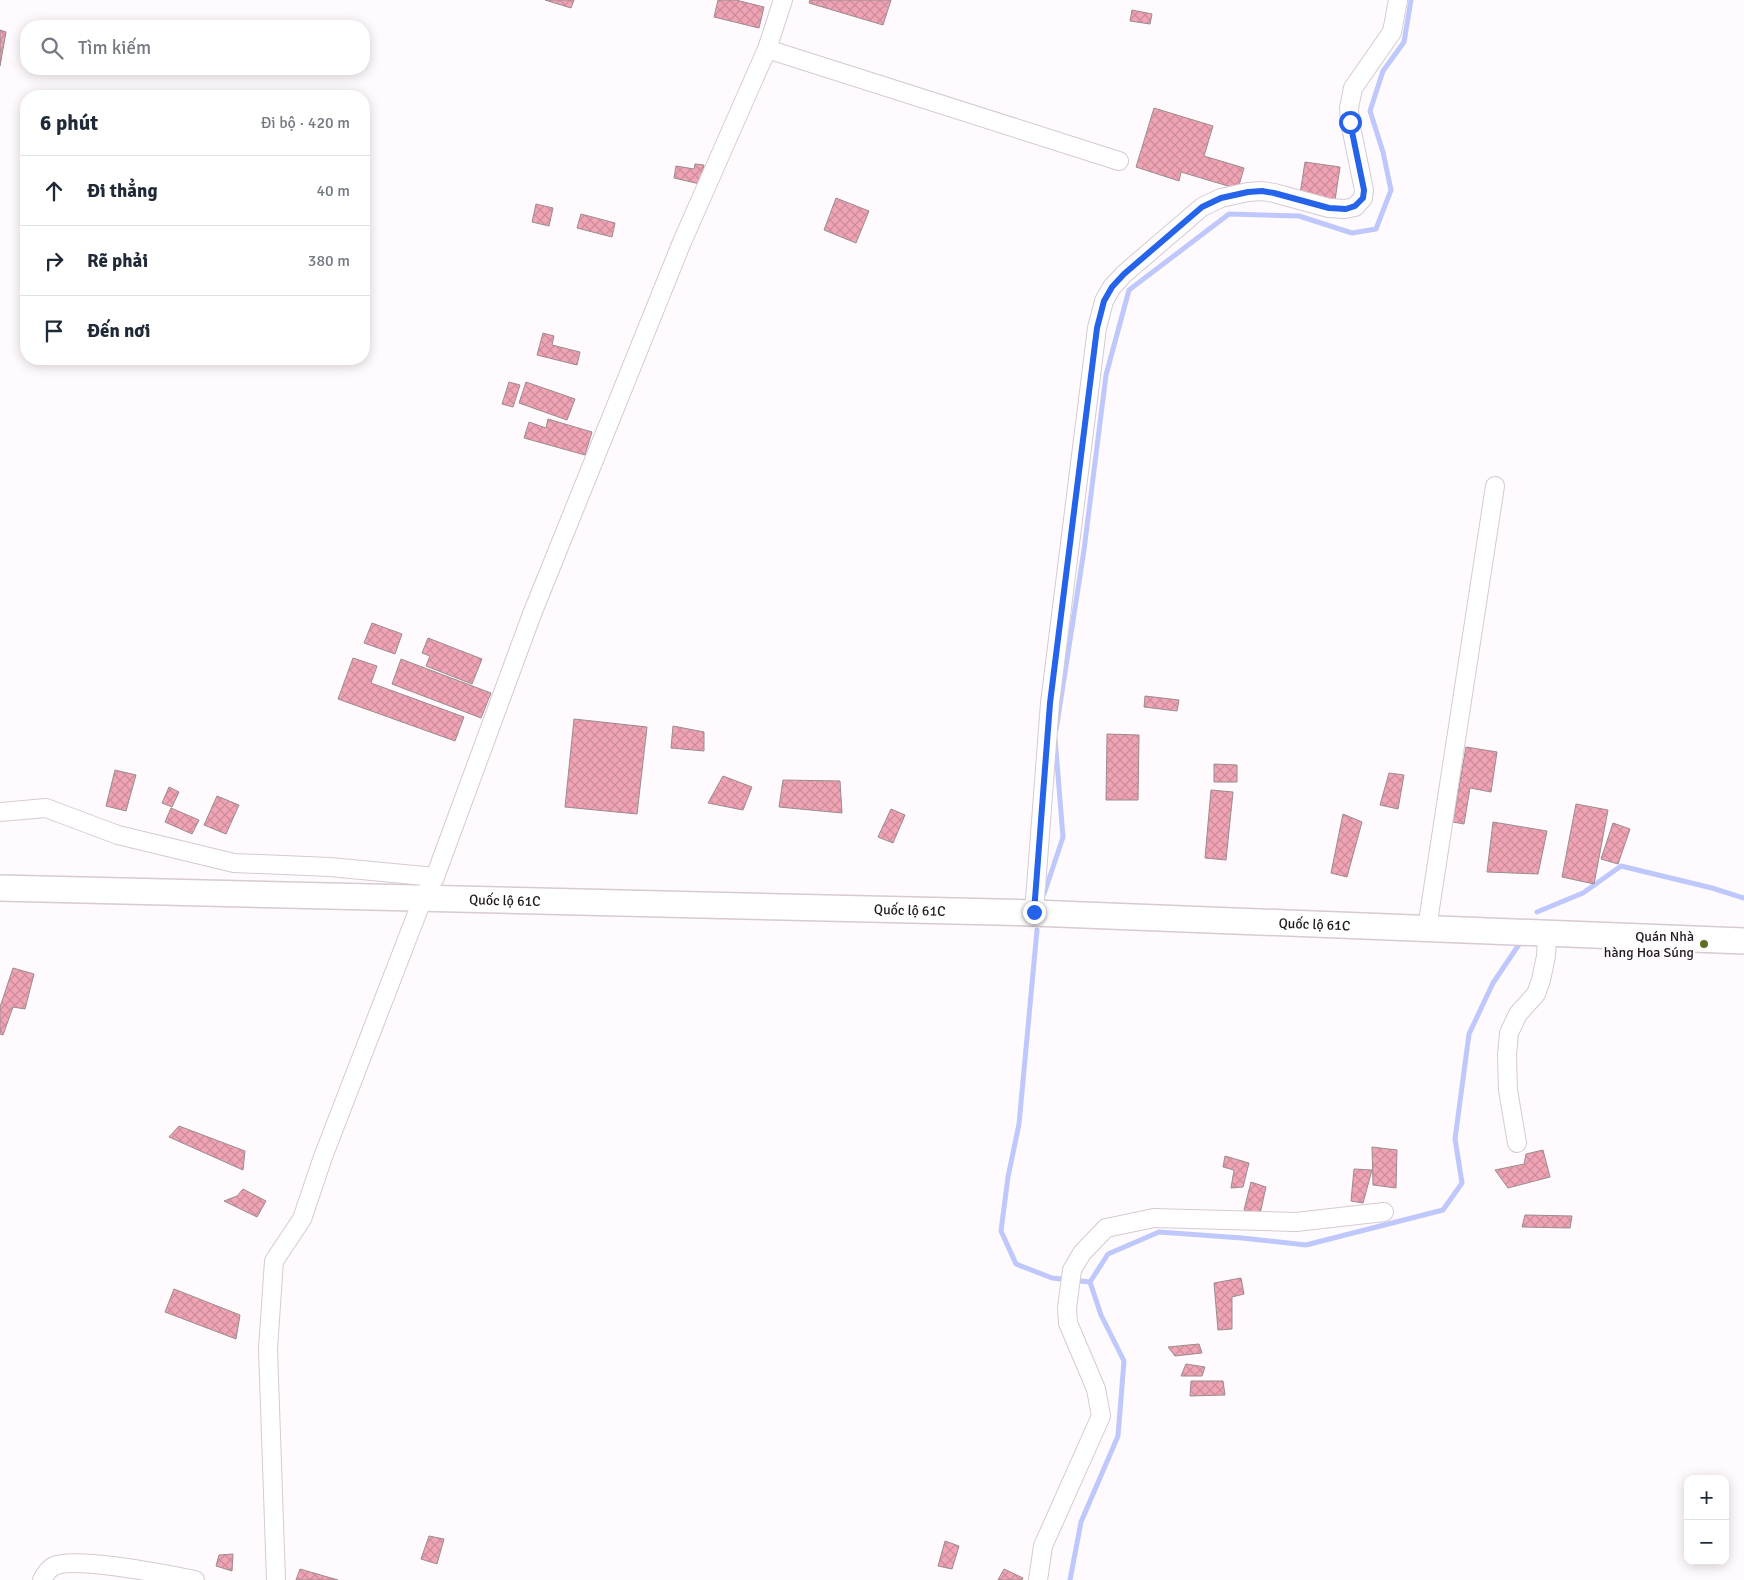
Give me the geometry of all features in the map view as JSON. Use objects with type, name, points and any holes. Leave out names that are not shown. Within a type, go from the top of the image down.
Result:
[{"type":"highway","name":"Quốc lộ 61C","points":[[0,888],[74,890],[429,887],[1744,942]]},
{"type":"street","points":[[276,1580],[268,1349],[274,1261],[302,1219],[323,1157],[429,887],[532,614],[682,242],[767,48],[783,0]]},
{"type":"street","points":[[1034,912],[1050,703],[1097,328],[1104,301],[1112,287],[1124,274],[1202,207],[1221,198],[1262,191],[1329,208],[1346,209],[1355,206],[1363,198],[1364,190],[1350,122],[1349,108],[1353,88],[1392,32],[1398,0]]},
{"type":"street","points":[[767,48],[1118,161]]},
{"type":"street","points":[[1427,928],[1495,486]]},
{"type":"street","points":[[0,812],[46,808],[118,836],[234,863],[330,867],[429,887]]},
{"type":"street","points":[[1517,1143],[1508,1090],[1507,1055],[1509,1033],[1518,1014],[1536,994],[1546,956],[1547,934]]},
{"type":"street","points":[[1038,1580],[1044,1546],[1101,1416],[1096,1389],[1068,1323],[1067,1308],[1072,1270],[1082,1253],[1106,1228],[1154,1218],[1296,1222],[1384,1212]]},
{"type":"street","points":[[42,1580],[47,1571],[55,1565],[91,1564],[140,1570],[195,1580]]},
{"type":"building","points":[[545,0],[574,0],[571,8]]},
{"type":"building","points":[[718,0],[736,0],[764,7],[759,28],[714,17]]},
{"type":"building","points":[[810,0],[891,0],[883,25],[809,3]]},
{"type":"building","points":[[1132,10],[1152,14],[1150,24],[1130,21]]},
{"type":"building","points":[[0,30],[6,32],[0,66]]},
{"type":"building","points":[[1154,108],[1213,126],[1204,156],[1244,168],[1238,189],[1181,172],[1179,181],[1136,167]]},
{"type":"building","points":[[1305,162],[1340,167],[1335,200],[1300,194]]},
{"type":"building","points":[[695,164],[704,165],[700,184],[674,178],[676,166],[694,169]]},
{"type":"building","points":[[836,198],[869,211],[856,243],[824,230]]},
{"type":"building","points":[[536,204],[553,208],[549,226],[532,222]]},
{"type":"building","points":[[581,214],[615,223],[612,237],[577,228]]},
{"type":"building","points":[[543,333],[554,336],[552,345],[580,352],[577,365],[537,355]]},
{"type":"building","points":[[509,382],[520,385],[513,407],[502,404]]},
{"type":"building","points":[[526,382],[575,399],[567,420],[519,403]]},
{"type":"building","points":[[548,419],[592,432],[585,455],[524,438],[529,422],[546,428]]},
{"type":"building","points":[[372,623],[402,634],[395,654],[364,643]]},
{"type":"building","points":[[428,638],[482,659],[472,684],[426,666],[430,656],[422,653]]},
{"type":"building","points":[[353,658],[377,666],[371,683],[464,717],[455,741],[338,699]]},
{"type":"building","points":[[401,659],[491,693],[481,718],[392,684]]},
{"type":"building","points":[[1145,696],[1179,700],[1177,711],[1144,707]]},
{"type":"building","points":[[574,719],[647,727],[637,814],[565,807]]},
{"type":"building","points":[[673,726],[704,732],[704,751],[671,748]]},
{"type":"building","points":[[1107,734],[1139,735],[1138,800],[1106,800]]},
{"type":"building","points":[[1466,747],[1497,752],[1491,792],[1470,788],[1464,824],[1453,822]]},
{"type":"building","points":[[1214,764],[1237,765],[1237,782],[1214,782]]},
{"type":"building","points":[[115,770],[136,775],[126,811],[106,806]]},
{"type":"building","points":[[1389,773],[1404,775],[1398,809],[1380,805]]},
{"type":"building","points":[[723,776],[752,787],[743,810],[708,803]]},
{"type":"building","points":[[783,780],[840,781],[842,813],[779,807]]},
{"type":"building","points":[[169,787],[179,792],[172,807],[162,803]]},
{"type":"building","points":[[1211,790],[1233,792],[1226,860],[1205,858]]},
{"type":"building","points":[[217,796],[239,805],[226,834],[204,825]]},
{"type":"building","points":[[1576,804],[1608,810],[1594,884],[1562,877]]},
{"type":"building","points":[[171,808],[199,820],[192,834],[165,822]]},
{"type":"building","points":[[891,809],[905,815],[893,843],[878,837]]},
{"type":"building","points":[[1343,814],[1362,822],[1347,877],[1331,873]]},
{"type":"building","points":[[1493,822],[1547,831],[1538,874],[1487,872]]},
{"type":"building","points":[[1613,823],[1630,829],[1618,864],[1601,859]]},
{"type":"building","points":[[13,968],[34,974],[25,1009],[13,1007],[3,1035],[0,1034],[0,1007]]},
{"type":"building","points":[[179,1126],[245,1151],[243,1170],[169,1137]]},
{"type":"building","points":[[1372,1147],[1397,1150],[1396,1188],[1373,1185]]},
{"type":"building","points":[[1543,1150],[1550,1177],[1508,1188],[1495,1170],[1524,1164],[1526,1154]]},
{"type":"building","points":[[1225,1156],[1249,1163],[1243,1187],[1231,1188],[1234,1170],[1223,1167]]},
{"type":"building","points":[[1354,1169],[1372,1170],[1363,1203],[1351,1201]]},
{"type":"building","points":[[1251,1182],[1266,1187],[1260,1214],[1244,1210]]},
{"type":"building","points":[[243,1189],[266,1201],[257,1217],[224,1201],[237,1196]]},
{"type":"building","points":[[1525,1215],[1572,1216],[1570,1228],[1522,1227]]},
{"type":"building","points":[[1241,1278],[1244,1294],[1232,1297],[1232,1329],[1218,1330],[1214,1283]]},
{"type":"building","points":[[174,1289],[240,1315],[236,1339],[165,1312]]},
{"type":"building","points":[[1199,1344],[1202,1353],[1175,1356],[1168,1347]]},
{"type":"building","points":[[1186,1364],[1205,1367],[1202,1376],[1181,1376]]},
{"type":"building","points":[[1191,1381],[1223,1381],[1225,1395],[1190,1396]]},
{"type":"building","points":[[429,1536],[444,1539],[437,1564],[421,1559]]},
{"type":"building","points":[[945,1541],[959,1546],[952,1569],[938,1566]]},
{"type":"building","points":[[233,1554],[232,1571],[216,1566],[219,1555]]},
{"type":"building","points":[[300,1569],[338,1580],[296,1580]]},
{"type":"building","points":[[1004,1569],[1023,1578],[1022,1580],[998,1580]]},
{"type":"waterway","points":[[1056,730],[1084,550],[1106,375],[1129,290],[1229,214],[1299,216],[1352,233],[1376,229],[1391,190],[1383,152],[1370,111],[1383,71],[1404,42],[1411,0]]},
{"type":"waterway","points":[[1044,894],[1063,837],[1055,738]]},
{"type":"waterway","points":[[1537,912],[1583,893],[1621,866],[1712,888],[1744,898]]},
{"type":"waterway","points":[[1037,930],[1019,1124],[1008,1177],[1001,1231],[1016,1264],[1052,1278],[1090,1282]]},
{"type":"waterway","points":[[1070,1580],[1081,1522],[1118,1436],[1124,1361],[1101,1315],[1090,1282],[1108,1254],[1159,1232],[1306,1245],[1443,1210],[1462,1183],[1455,1139],[1469,1034],[1493,983],[1520,943]]},
{"type":"place","name":"Quán Nhà hàng Hoa Súng","points":[[1704,944]]},
{"type":"route","points":[[1034,912],[1050,703],[1097,328],[1104,301],[1112,287],[1124,274],[1202,207],[1221,198],[1262,191],[1329,208],[1346,209],[1355,206],[1363,198],[1364,190],[1350,122]]}]
